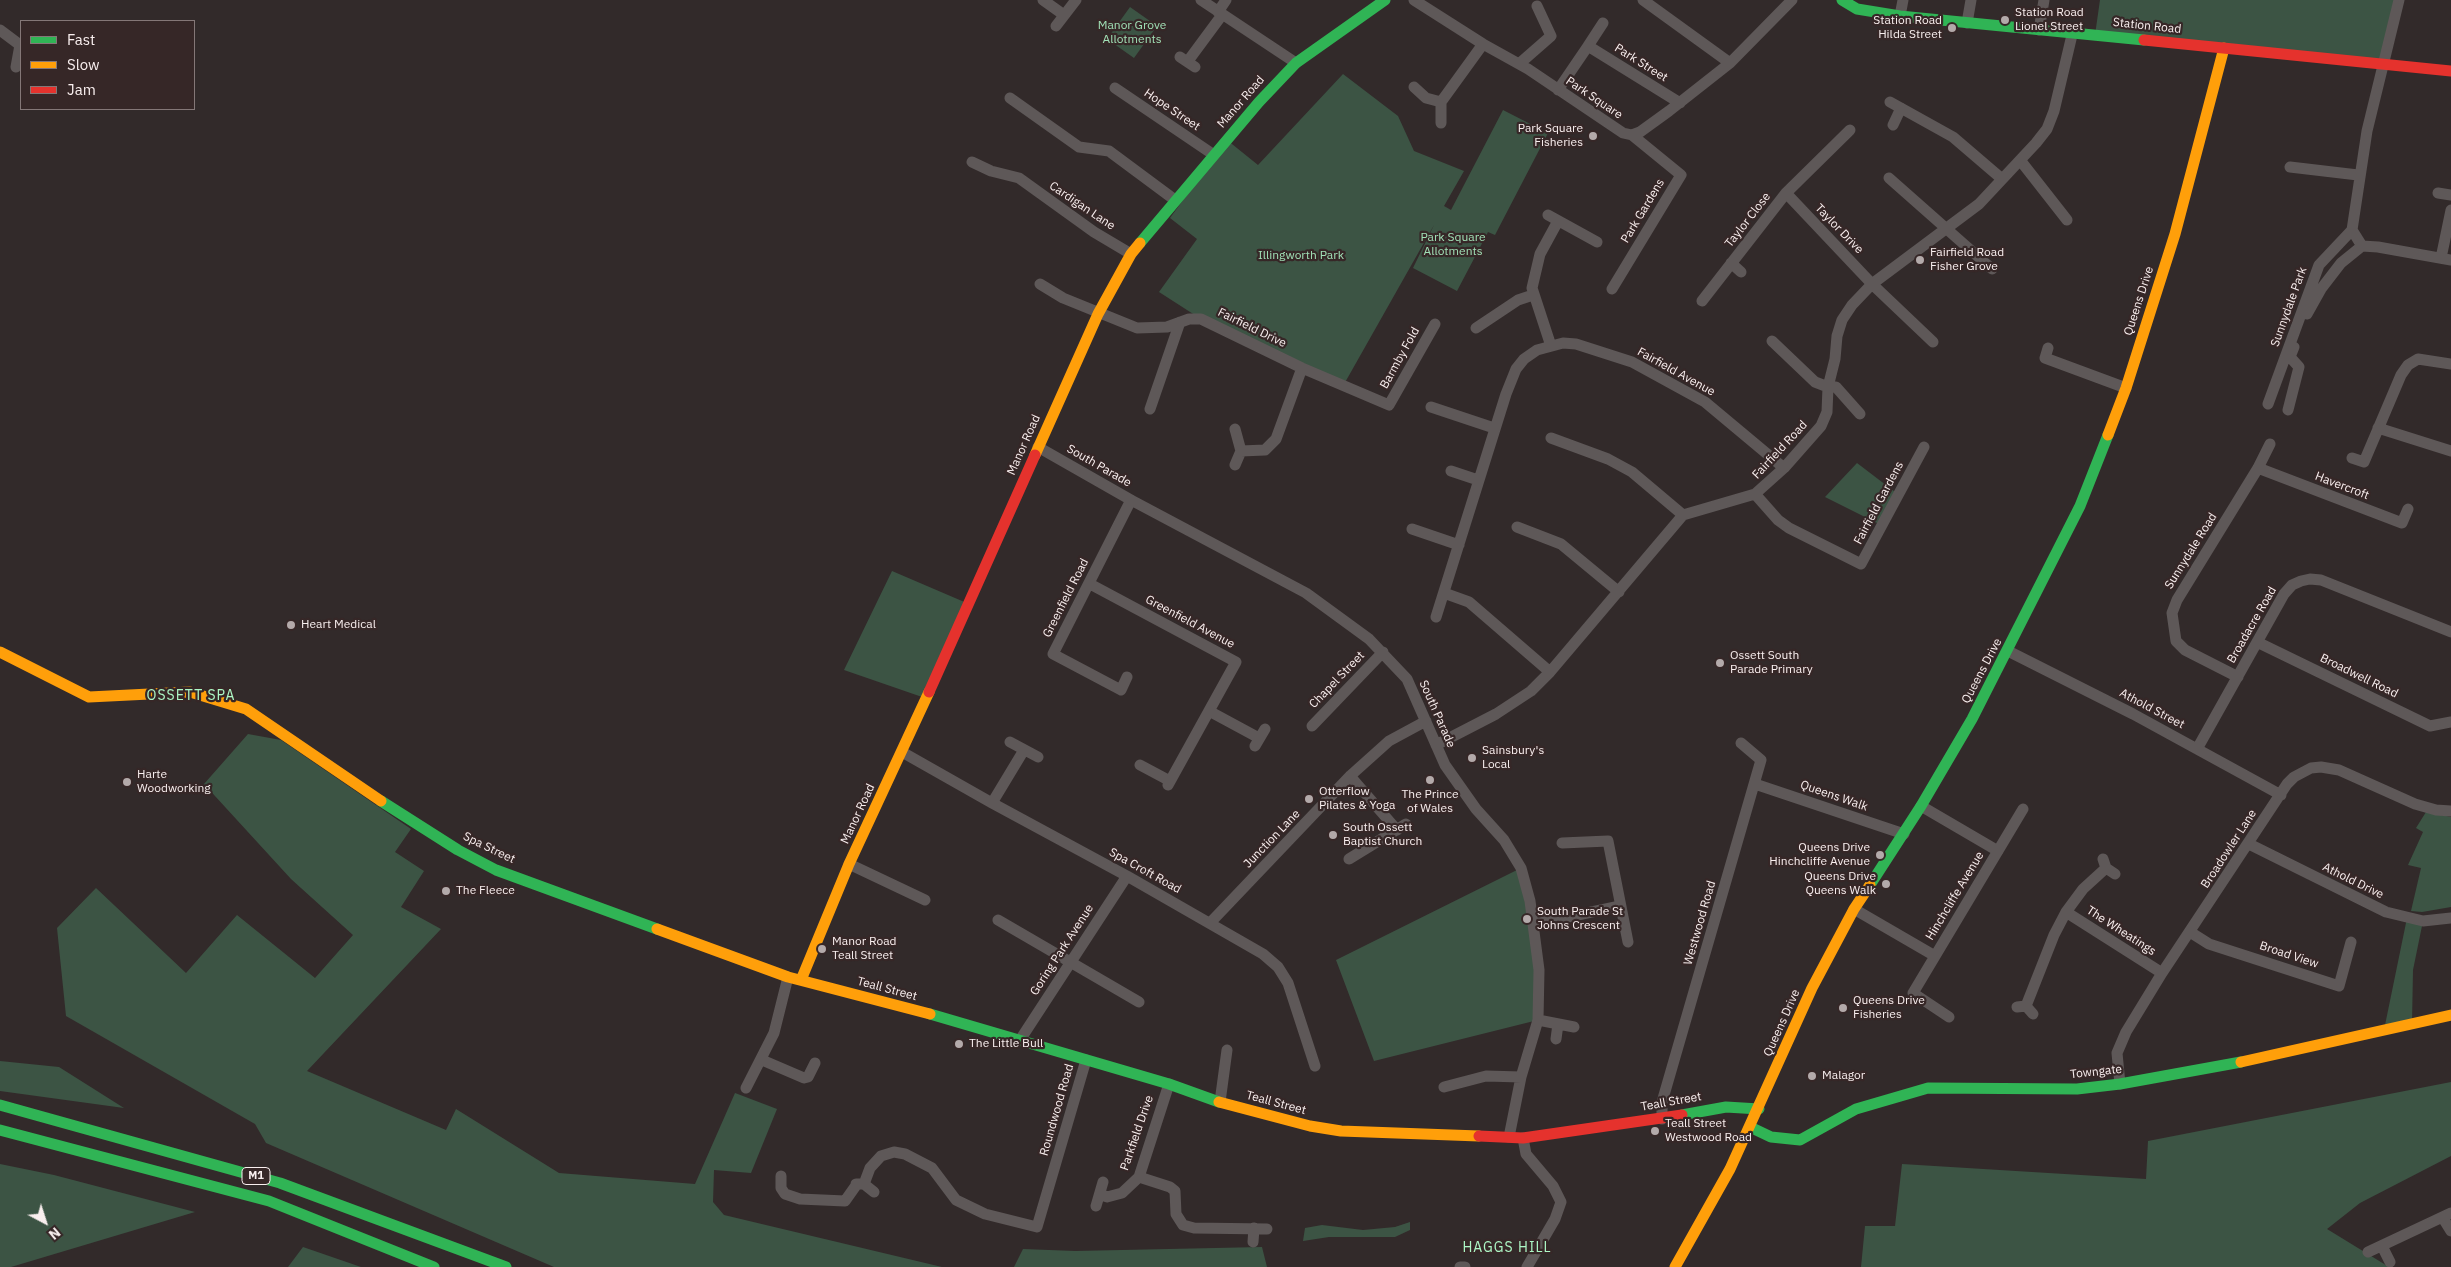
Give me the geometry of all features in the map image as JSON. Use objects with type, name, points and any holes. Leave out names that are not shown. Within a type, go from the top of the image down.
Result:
[{"type":"main road","name":"Manor Road","points":[[801,980],[849,864],[902,752],[1098,314],[1131,254],[1259,102],[1296,63],[1385,0]]},
{"type":"main road","name":"Station Road","points":[[1842,0],[1857,9],[1900,16],[2451,71]]},
{"type":"main road","name":"Queens Drive","points":[[1675,1267],[1759,1109],[1812,988],[1854,909],[1922,806],[2008,651],[2080,506],[2126,388],[2175,234],[2224,48]]},
{"type":"main road","name":"Spa Street","points":[[0,652],[89,697],[190,692],[246,709],[386,804],[458,850],[496,870],[788,977],[801,980]]},
{"type":"main road","name":"Teall Street","points":[[801,980],[1020,1040],[1169,1084],[1220,1102],[1310,1126],[1341,1132],[1523,1138],[1726,1107],[1759,1109]]},
{"type":"main road","name":"Towngate","points":[[1750,1127],[1771,1137],[1800,1140],[1856,1110],[1892,1097],[1928,1088],[2077,1089],[2120,1084],[2213,1068],[2451,1015]]},
{"type":"main road","name":"M1","points":[[0,1105],[280,1183],[506,1267]]},
{"type":"main road","name":"M1","points":[[0,1130],[269,1201],[434,1267]]},
{"type":"street","points":[[1042,0],[1064,15]]},
{"type":"street","points":[[1056,26],[1076,0]]},
{"type":"street","points":[[1201,0],[1296,63]]},
{"type":"street","points":[[1188,62],[1220,14],[1226,0]]},
{"type":"street","name":"Park Square","points":[[1414,0],[1518,64],[1623,134],[1632,136]]},
{"type":"street","points":[[1643,0],[1730,63]]},
{"type":"street","points":[[1632,136],[1680,103],[1730,63],[1792,0]]},
{"type":"street","points":[[1900,16],[1903,0]]},
{"type":"street","points":[[1967,22],[1971,0]]},
{"type":"street","points":[[2040,30],[2044,0]]},
{"type":"street","points":[[2398,0],[2382,63],[2358,175],[2352,230],[2362,246],[2446,259],[2451,210]]},
{"type":"street","points":[[1518,64],[1551,36],[1537,6]]},
{"type":"street","points":[[1558,90],[1603,23]]},
{"type":"street","points":[[0,30],[20,45],[16,67]]},
{"type":"street","name":"Fairfield Road","points":[[1682,515],[1755,494],[1784,468],[1821,426],[1827,412],[1828,387],[1835,359],[1837,336],[1842,320],[1852,305],[1872,284],[1979,204],[2047,128],[2054,112],[2072,34]]},
{"type":"street","points":[[1441,122],[1441,102],[1483,44]]},
{"type":"street","name":"Park Street","points":[[1588,46],[1680,103]]},
{"type":"street","points":[[1414,87],[1426,98],[1441,102]]},
{"type":"street","name":"Hope Street","points":[[1115,88],[1214,156]]},
{"type":"street","points":[[1010,98],[1079,147],[1109,151],[1175,200]]},
{"type":"street","points":[[1890,102],[1953,137],[2002,179]]},
{"type":"street","points":[[1893,125],[1901,108]]},
{"type":"street","name":"Taylor Close","points":[[1702,300],[1786,193],[1840,148],[1850,130]]},
{"type":"street","name":"Park Gardens","points":[[1612,289],[1681,175],[1632,136]]},
{"type":"street","points":[[2020,160],[2067,220]]},
{"type":"street","name":"Cardigan Lane","points":[[972,162],[991,171],[1019,178],[1094,232],[1131,254]]},
{"type":"street","points":[[2290,167],[2358,175]]},
{"type":"street","points":[[1889,178],[1948,227],[1992,269]]},
{"type":"street","name":"Taylor Drive","points":[[1786,193],[1872,284],[1933,342]]},
{"type":"street","points":[[2438,193],[2451,195]]},
{"type":"street","points":[[1551,346],[1533,295],[1533,277],[1553,218],[1597,242]]},
{"type":"street","name":"Sunnydale Park","points":[[2268,404],[2319,265],[2352,230]]},
{"type":"street","name":"Sunnydale Park","points":[[2288,410],[2299,367],[2290,358],[2304,318],[2321,289],[2341,263],[2362,246]]},
{"type":"street","name":"Taylor Close","points":[[1731,263],[1741,272]]},
{"type":"street","name":"Fairfield Drive","points":[[1040,284],[1098,314],[1137,328],[1152,329],[1201,319],[1302,368],[1389,405]]},
{"type":"street","points":[[1476,328],[1518,300],[1533,295]]},
{"type":"street","points":[[1158,419],[1147,406],[1180,322]]},
{"type":"street","name":"Barmby Fold","points":[[1389,405],[1435,324]]},
{"type":"street","points":[[1772,340],[1815,382],[1828,387],[1836,387],[1860,414]]},
{"type":"street","name":"Fairfield Avenue","points":[[1459,545],[1494,428],[1516,369],[1524,359],[1537,350],[1563,343],[1576,344],[1632,362],[1657,374],[1704,402],[1784,468]]},
{"type":"street","points":[[2048,348],[2045,358],[2126,388]]},
{"type":"street","points":[[2352,458],[2364,462],[2401,375],[2408,365],[2418,360],[2451,364]]},
{"type":"street","points":[[1241,451],[1265,450],[1276,439],[1302,368]]},
{"type":"street","points":[[1431,407],[1494,428]]},
{"type":"street","points":[[2378,428],[2451,451]]},
{"type":"street","points":[[1235,429],[1241,451],[1235,465]]},
{"type":"street","points":[[1436,745],[1514,703],[1550,672],[1682,515],[1632,472],[1608,459],[1551,438]]},
{"type":"street","name":"Sunnydale Road","points":[[2238,677],[2185,650],[2176,641],[2172,613],[2177,600],[2258,468],[2270,444]]},
{"type":"street","name":"South Parade","points":[[1038,447],[1131,500],[1306,593],[1369,639],[1407,680],[1445,765],[1476,809],[1504,840],[1521,868],[1535,924],[1540,970],[1538,1020],[1521,1077],[1509,1137]]},
{"type":"street","name":"Fairfield Gardens","points":[[1755,494],[1778,520],[1788,528],[1861,564],[1924,447]]},
{"type":"street","name":"Havercroft","points":[[2258,468],[2402,523],[2408,509]]},
{"type":"street","points":[[1451,471],[1478,480]]},
{"type":"street","name":"Greenfield Road","points":[[1127,678],[1121,690],[1053,654],[1131,500]]},
{"type":"street","points":[[1517,526],[1561,544],[1619,592]]},
{"type":"street","points":[[1412,529],[1459,545],[1436,617]]},
{"type":"street","name":"Broadacre Road","points":[[2197,749],[2284,594],[2292,586],[2310,579],[2321,580],[2451,632]]},
{"type":"street","name":"Greenfield Avenue","points":[[1090,584],[1236,662],[1169,783],[1140,765]]},
{"type":"street","points":[[1444,593],[1469,602],[1550,672]]},
{"type":"street","name":"Broadwell Road","points":[[2257,642],[2430,726],[2451,722]]},
{"type":"street","name":"Athold Street","points":[[2008,651],[2281,795]]},
{"type":"street","name":"Chapel Street","points":[[1312,726],[1383,652]]},
{"type":"street","points":[[1209,711],[1260,738]]},
{"type":"street","name":"Junction Lane","points":[[1210,923],[1350,776],[1389,741],[1426,721]]},
{"type":"street","points":[[1010,742],[1038,757]]},
{"type":"street","name":"Westwood Road","points":[[1662,1118],[1662,1102],[1761,760],[1741,743]]},
{"type":"street","points":[[992,803],[1024,750]]},
{"type":"street","name":"Spa Croft Road","points":[[902,752],[1127,876],[1263,954],[1278,967],[1288,983],[1315,1066]]},
{"type":"street","name":"Broadowler Lane","points":[[2120,1084],[2117,1053],[2120,1043],[2162,973],[2287,784],[2302,771],[2320,767],[2350,774],[2420,806],[2451,811]]},
{"type":"street","points":[[1349,859],[1402,827],[1350,776]]},
{"type":"street","name":"Queens Walk","points":[[1755,784],[1904,834]]},
{"type":"street","name":"Hinchcliffe Avenue","points":[[1922,806],[1998,850]]},
{"type":"street","name":"Hinchcliffe Avenue","points":[[1949,1017],[1913,993],[2023,809]]},
{"type":"street","points":[[1562,843],[1608,841],[1628,942]]},
{"type":"street","name":"Athold Drive","points":[[2249,844],[2386,912],[2423,921],[2451,918]]},
{"type":"street","points":[[849,864],[925,900]]},
{"type":"street","name":"The Wheatings","points":[[2025,1009],[2054,935],[2066,912],[2083,889],[2108,867]]},
{"type":"street","name":"Goring Park Avenue","points":[[1020,1040],[1127,876]]},
{"type":"street","points":[[1535,924],[1620,906]]},
{"type":"street","name":"Hinchcliffe Avenue","points":[[1854,909],[1935,956]]},
{"type":"street","name":"The Wheatings","points":[[2066,912],[2162,973]]},
{"type":"street","points":[[998,920],[1139,1002]]},
{"type":"street","name":"Broad View","points":[[2190,932],[2209,944],[2339,986],[2351,942]]},
{"type":"street","points":[[746,1088],[758,1062],[762,1060],[774,1033],[788,977]]},
{"type":"street","points":[[1538,1020],[1574,1027]]},
{"type":"street","points":[[1556,1039],[1558,1024]]},
{"type":"street","points":[[1220,1102],[1230,1057]]},
{"type":"street","points":[[762,1060],[811,1082],[815,1063]]},
{"type":"street","name":"Roundwood Road","points":[[857,1183],[880,1156],[894,1152],[905,1154],[932,1168],[956,1200],[984,1214],[1036,1227],[1050,1167],[1086,1060]]},
{"type":"street","points":[[1444,1086],[1486,1076],[1521,1077]]},
{"type":"street","name":"Parkfield Drive","points":[[1100,1194],[1107,1197],[1122,1193],[1140,1177],[1169,1084]]},
{"type":"street","points":[[1523,1138],[1526,1154],[1553,1186],[1560,1202],[1556,1219],[1527,1267]]},
{"type":"street","points":[[781,1176],[780,1188],[785,1194],[800,1199],[845,1201],[857,1183],[874,1192]]},
{"type":"street","points":[[1140,1177],[1170,1187],[1175,1191],[1176,1214],[1182,1225],[1194,1228],[1267,1228]]},
{"type":"street","points":[[1096,1206],[1104,1182]]},
{"type":"street","points":[[2368,1252],[2447,1216],[2451,1231]]},
{"type":"street","points":[[1253,1242],[1254,1228]]},
{"type":"street","points":[[2382,1246],[2390,1262]]},
{"type":"street","points":[[1460,1267],[1465,1267]]},
{"type":"green space","points":[[2100,0],[2399,0],[2382,63],[2095,35]]},
{"type":"green space","name":"Manor Grove Allotments","points":[[1130,7],[1157,26],[1134,58],[1107,39]]},
{"type":"green space","name":"Illingworth Park","points":[[1343,74],[1398,116],[1414,151],[1464,171],[1444,206],[1451,210],[1503,110],[1548,133],[1495,235],[1488,232],[1457,291],[1413,268],[1434,225],[1343,386],[1201,319],[1159,292],[1197,239],[1170,218],[1227,140],[1258,165]]},
{"type":"green space","points":[[1857,463],[1899,495],[1883,526],[1825,497]]},
{"type":"green space","points":[[892,571],[969,604],[925,698],[844,670]]},
{"type":"green space","points":[[248,734],[281,740],[411,829],[395,852],[424,871],[401,907],[441,929],[307,1071],[446,1130],[456,1109],[559,1173],[695,1184],[735,1093],[777,1109],[751,1173],[714,1170],[713,1202],[724,1215],[942,1267],[554,1267],[266,1143],[255,1124],[66,1016],[57,928],[96,888],[186,973],[237,915],[315,978],[353,935],[291,879],[204,784]]},
{"type":"green space","points":[[2426,812],[2451,817],[2451,907],[2422,912],[2411,911],[2421,868],[2408,865],[2423,832],[2416,828]]},
{"type":"green space","points":[[1521,868],[1530,901],[1538,1020],[1374,1061],[1336,960]]},
{"type":"green space","points":[[2407,918],[2423,921],[2413,970],[2412,1023],[2384,1030]]},
{"type":"green space","points":[[0,1061],[59,1067],[124,1108],[0,1091]]},
{"type":"green space","points":[[2451,1082],[2451,1156],[2360,1203],[2327,1229],[2389,1267],[1861,1267],[1865,1226],[1895,1226],[1902,1164],[2146,1179],[2148,1141]]},
{"type":"green space","points":[[0,1164],[54,1175],[195,1212],[11,1267],[0,1267]]},
{"type":"green space","points":[[1410,1222],[1410,1230],[1395,1237],[1329,1237],[1303,1241],[1305,1228],[1322,1225],[1363,1230],[1395,1227]]},
{"type":"green space","points":[[303,1247],[361,1267],[288,1267]]},
{"type":"green space","points":[[1262,1247],[1267,1267],[1014,1267],[1023,1249],[1075,1251]]},
{"type":"traffic: fast","points":[[1140,243],[1259,102],[1296,63],[1385,0]]},
{"type":"traffic: fast","points":[[1842,0],[1857,9],[1900,16],[2144,40]]},
{"type":"traffic: fast","points":[[1870,885],[1921,806],[1972,719],[2080,506],[2108,435]]},
{"type":"traffic: fast","points":[[381,801],[458,850],[496,870],[657,929]]},
{"type":"traffic: fast","points":[[930,1014],[1169,1084],[1219,1102]]},
{"type":"traffic: fast","points":[[1750,1127],[1771,1137],[1800,1140],[1856,1109],[1928,1088],[2077,1089],[2120,1084],[2241,1062]]},
{"type":"traffic: fast","points":[[0,1105],[280,1183],[506,1267]]},
{"type":"traffic: fast","points":[[1682,1115],[1726,1107],[1759,1109]]},
{"type":"traffic: fast","points":[[0,1130],[269,1201],[434,1267]]},
{"type":"traffic: slow","points":[[2108,435],[2126,388],[2175,234],[2224,48]]},
{"type":"traffic: slow","points":[[1035,455],[1098,314],[1131,254],[1140,243]]},
{"type":"traffic: slow","points":[[0,652],[89,697],[190,692],[246,709],[381,801]]},
{"type":"traffic: slow","points":[[801,980],[849,864],[929,692]]},
{"type":"traffic: slow","points":[[1675,1267],[1730,1169],[1812,988],[1854,909],[1870,885]]},
{"type":"traffic: slow","points":[[657,929],[788,977],[930,1014]]},
{"type":"traffic: slow","points":[[2241,1062],[2451,1015]]},
{"type":"traffic: slow","points":[[1219,1102],[1310,1126],[1341,1131],[1479,1136]]},
{"type":"traffic: jam","points":[[2144,40],[2451,71]]},
{"type":"traffic: jam","points":[[929,692],[1035,455]]},
{"type":"traffic: jam","points":[[1479,1136],[1523,1138],[1682,1115]]},
{"type":"place","name":"Station Road Lionel Street","points":[[2005,20]]},
{"type":"place","name":"Station Road Hilda Street","points":[[1952,28]]},
{"type":"place","name":"Park Square Fisheries","points":[[1593,136]]},
{"type":"place","name":"Fairfield Road Fisher Grove","points":[[1920,260]]},
{"type":"place","name":"Heart Medical","points":[[291,625]]},
{"type":"place","name":"Ossett South Parade Primary","points":[[1720,663]]},
{"type":"place","name":"Sainsbury's Local","points":[[1472,758]]},
{"type":"place","name":"The Prince of Wales","points":[[1430,780]]},
{"type":"place","name":"Harte Woodworking","points":[[127,782]]},
{"type":"place","name":"Otterflow Pilates & Yoga","points":[[1309,799]]},
{"type":"place","name":"South Ossett Baptist Church","points":[[1333,835]]},
{"type":"place","name":"Queens Drive Hinchcliffe Avenue","points":[[1880,855]]},
{"type":"place","name":"Queens Drive Queens Walk","points":[[1886,884]]},
{"type":"place","name":"The Fleece","points":[[446,891]]},
{"type":"place","name":"South Parade St Johns Crescent","points":[[1527,919]]},
{"type":"place","name":"Manor Road Teall Street","points":[[822,949]]},
{"type":"place","name":"Queens Drive Fisheries","points":[[1843,1008]]},
{"type":"place","name":"The Little Bull","points":[[959,1044]]},
{"type":"place","name":"Malagor","points":[[1812,1076]]},
{"type":"place","name":"Teall Street Westwood Road","points":[[1655,1131]]},
{"type":"district","name":"OSSETT SPA","points":[[191,696]]},
{"type":"district","name":"HAGGS HILL","points":[[1507,1248]]},
{"type":"park label","name":"Park Square Allotments","points":[[1453,245]]}]
